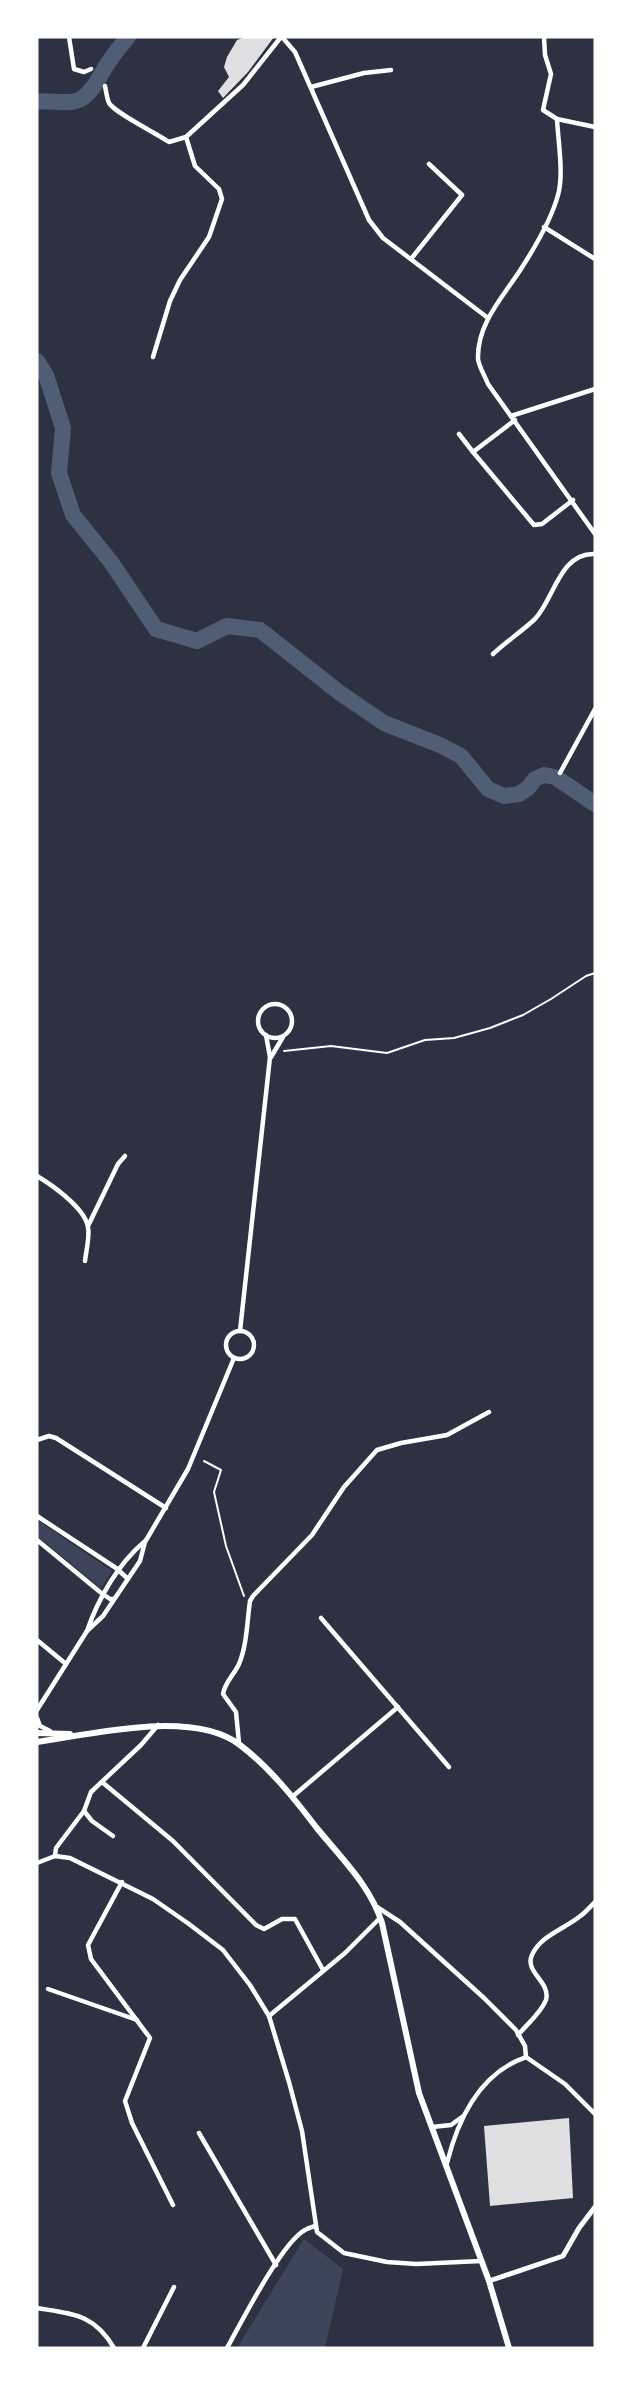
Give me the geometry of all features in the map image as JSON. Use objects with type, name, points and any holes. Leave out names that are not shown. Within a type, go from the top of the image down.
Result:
[{"type":"main road","points":[[37,1742],[158,1725],[193,1727],[239,1743],[292,1797],[361,1881],[377,1907],[380,1918],[419,2094],[481,2261],[509,2348]]},
{"type":"main road","points":[[37,1733],[85,1734]]},
{"type":"street","points":[[68,37],[75,69],[84,72],[91,69]]},
{"type":"street","points":[[105,86],[109,103],[126,117],[153,130],[169,142],[186,137],[243,85],[282,37],[295,52],[369,220],[383,238],[487,320]]},
{"type":"street","points":[[544,37],[545,55],[551,74],[543,110],[556,119],[595,127]]},
{"type":"street","points":[[311,87],[364,73],[391,70]]},
{"type":"street","points":[[556,119],[561,180],[558,196],[520,270],[487,320],[480,341],[478,362],[488,384],[595,534]]},
{"type":"street","points":[[153,357],[170,301],[180,280],[209,237],[222,199],[219,189],[195,166],[186,137]]},
{"type":"street","points":[[411,259],[462,195],[429,164]]},
{"type":"street","points":[[544,227],[595,259]]},
{"type":"street","points":[[473,452],[513,418],[595,389]]},
{"type":"street","points":[[459,434],[534,525],[542,524],[573,500]]},
{"type":"street","points":[[493,654],[543,609],[549,593],[579,557],[595,554]]},
{"type":"street","points":[[560,773],[595,709]]},
{"type":"street","points":[[270,1057],[291,1027],[291,1016],[285,1007],[275,1004],[265,1007],[258,1015],[258,1025],[266,1035],[273,1038],[284,1036]]},
{"type":"street","points":[[240,1331],[270,1057],[266,1035]]},
{"type":"street","points":[[85,1261],[88,1225],[118,1164],[125,1156]]},
{"type":"street","points":[[37,1175],[73,1203],[88,1225]]},
{"type":"street","points":[[240,1331],[251,1336],[254,1347],[247,1357],[234,1358],[226,1349],[226,1340],[240,1331]]},
{"type":"street","points":[[87,1631],[103,1616],[140,1561],[145,1542],[188,1469],[234,1358]]},
{"type":"street","points":[[239,1743],[236,1712],[223,1694],[242,1654],[253,1596],[312,1535],[344,1487],[377,1450],[447,1435],[489,1412]]},
{"type":"street","points":[[37,1440],[49,1436],[57,1438],[166,1508]]},
{"type":"street","points":[[37,1516],[119,1570],[128,1579]]},
{"type":"street","points":[[37,1540],[103,1595],[114,1600]]},
{"type":"street","points":[[37,1710],[87,1631],[94,1611],[119,1570],[132,1552],[145,1542]]},
{"type":"street","points":[[321,1618],[449,1767]]},
{"type":"street","points":[[37,1640],[66,1664]]},
{"type":"street","points":[[37,1701],[44,1696]]},
{"type":"street","points":[[292,1797],[398,1707]]},
{"type":"street","points":[[37,1718],[44,1729],[58,1734]]},
{"type":"street","points":[[55,1856],[56,1848],[84,1811],[91,1792],[158,1725]]},
{"type":"street","points":[[102,1782],[173,1841],[256,1925],[264,1929],[282,1919],[295,1919],[323,1970]]},
{"type":"street","points":[[84,1811],[92,1821],[113,1836]]},
{"type":"street","points":[[37,1863],[55,1856],[70,1858],[153,1899],[223,1950],[250,1985],[269,2016],[302,2131],[317,2232],[344,2253],[387,2262],[416,2264],[481,2261]]},
{"type":"street","points":[[122,1882],[88,1945],[91,1959],[150,2038],[125,2101],[132,2123],[173,2205]]},
{"type":"street","points":[[518,2035],[542,2007],[546,1998],[547,1992],[531,1967],[532,1954],[538,1945],[581,1916],[595,1902]]},
{"type":"street","points":[[377,1907],[436,1954],[518,2035],[525,2046],[526,2057]]},
{"type":"street","points":[[269,2016],[380,1918]]},
{"type":"street","points":[[48,1989],[137,2021]]},
{"type":"street","points":[[526,2057],[565,2084],[595,2114]]},
{"type":"street","points":[[446,2165],[453,2139],[475,2096],[499,2070],[526,2057]]},
{"type":"street","points":[[432,2127],[452,2125],[463,2117]]},
{"type":"street","points":[[199,2133],[276,2265]]},
{"type":"street","points":[[488,2281],[563,2256],[595,2207]]},
{"type":"street","points":[[227,2348],[257,2294],[292,2242],[304,2230],[315,2226]]},
{"type":"street","points":[[143,2348],[174,2287]]},
{"type":"street","points":[[37,2308],[85,2318],[97,2326],[114,2348]]},
{"type":"path","points":[[270,1057],[282,1051],[331,1046],[387,1054],[425,1040],[466,1035],[523,1015],[586,976],[595,974]]},
{"type":"path","points":[[204,1461],[221,1471],[214,1492],[218,1515],[248,1614]]},
{"type":"shaded area","points":[[37,1520],[112,1571],[101,1588],[37,1536]]},
{"type":"shaded area","points":[[304,2239],[343,2269],[325,2348],[237,2348]]},
{"type":"building","points":[[245,37],[274,37],[248,72],[223,98],[218,91],[229,77],[224,67],[227,57],[237,40]]},
{"type":"building","points":[[569,2118],[573,2198],[490,2206],[484,2126]]},
{"type":"waterway","points":[[37,102],[71,102],[86,96],[128,37]]},
{"type":"waterway","points":[[37,361],[46,375],[63,428],[59,473],[73,515],[111,562],[156,629],[197,641],[227,626],[260,630],[340,693],[384,723],[461,756],[488,789],[504,796],[519,794],[535,779],[544,775],[555,777],[595,804]]}]
